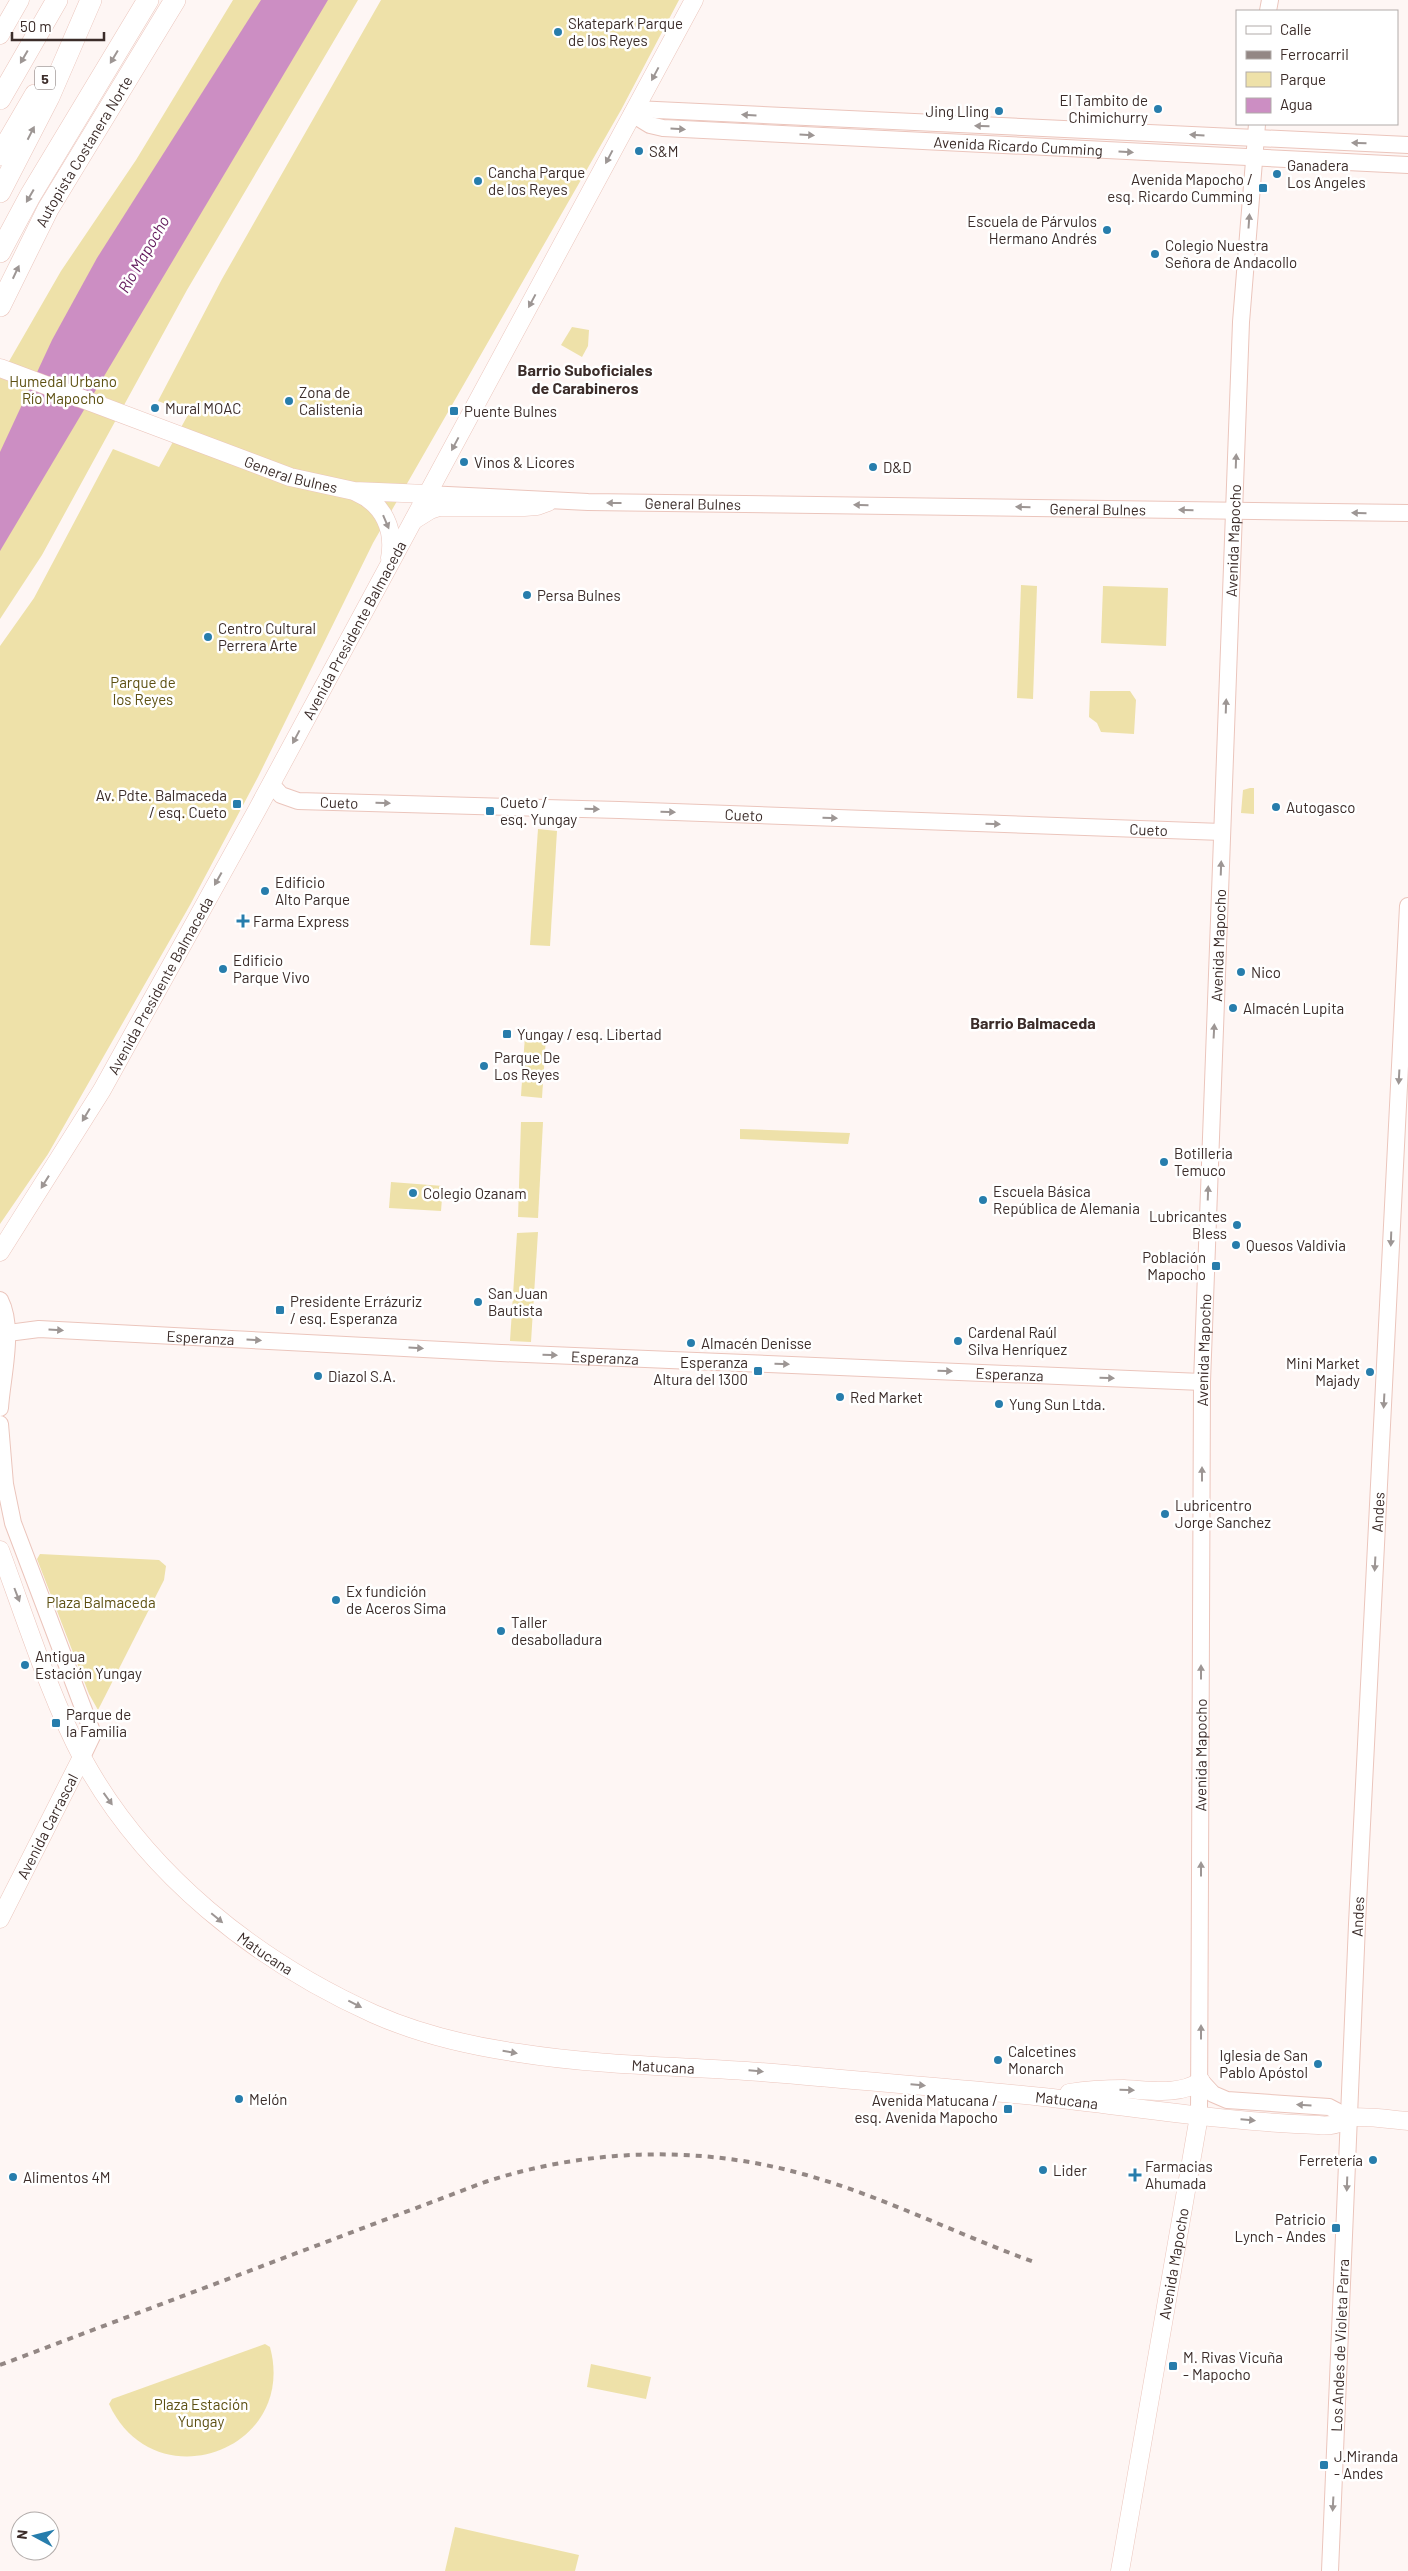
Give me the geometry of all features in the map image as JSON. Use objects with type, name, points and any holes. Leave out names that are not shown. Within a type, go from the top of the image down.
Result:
[{"type":"highway","name":"5","points":[[0,99],[57,0]]},
{"type":"highway","name":"5","points":[[0,155],[90,0]]},
{"type":"highway","points":[[0,192],[52,89],[90,0]]},
{"type":"highway","name":"Autopista Costanera Norte","points":[[0,252],[148,0]]},
{"type":"highway","name":"Autopista Costanera Norte","points":[[0,306],[33,238],[175,0]]},
{"type":"main road","points":[[0,35],[20,0]]},
{"type":"main road","name":"Avenida Presidente Balmaceda","points":[[0,1252],[102,1090],[271,784],[694,0]]},
{"type":"main road","name":"Avenida Ricardo Cumming","points":[[633,112],[1257,131],[1408,145]]},
{"type":"main road","name":"Avenida Ricardo Cumming","points":[[633,112],[650,125],[663,128],[1254,159],[1408,164]]},
{"type":"main road","name":"Avenida Mapocho","points":[[1120,2571],[1199,2116],[1201,2081],[1202,1382],[1241,322],[1257,131]]},
{"type":"main road","name":"General Bulnes","points":[[0,368],[290,477],[354,491],[548,502],[1408,513]]},
{"type":"main road","points":[[354,491],[375,504],[386,520],[392,539],[387,568]]},
{"type":"main road","points":[[413,520],[421,514],[439,507],[524,507],[537,506],[548,502]]},
{"type":"main road","name":"Cueto","points":[[271,784],[281,795],[298,801],[619,810],[1222,832]]},
{"type":"main road","name":"Andes","points":[[1350,2118],[1408,906]]},
{"type":"main road","points":[[0,1300],[6,1314],[0,1408]]},
{"type":"main road","name":"Esperanza","points":[[4,1333],[39,1329],[511,1353],[1202,1382]]},
{"type":"main road","name":"Avenida Carrascal","points":[[0,1424],[5,1484],[13,1523],[93,1734],[0,1919]]},
{"type":"main road","points":[[0,1550],[55,1695],[82,1757]]},
{"type":"main road","name":"Matucana","points":[[82,1757],[110,1802],[142,1842],[184,1887],[222,1922],[247,1942],[306,1978],[376,2015],[400,2024],[489,2048],[566,2059],[746,2070],[1043,2097],[1199,2116],[1323,2126],[1342,2122],[1350,2118]]},
{"type":"main road","points":[[1043,2097],[1098,2090],[1170,2090],[1194,2085],[1201,2081]]},
{"type":"main road","name":"Matucana","points":[[1201,2081],[1213,2094],[1227,2100],[1329,2107],[1350,2118],[1408,2121]]},
{"type":"main road","name":"Los Andes de Violeta Parra","points":[[1330,2571],[1350,2118]]},
{"type":"green space","name":"Humedal Urbano Río Mapocho","points":[[233,0],[358,0],[187,290],[42,555],[0,619],[0,377],[61,271],[136,160]]},
{"type":"green space","name":"Parque de los Reyes","points":[[381,0],[679,0],[621,110],[373,543],[258,777],[190,905],[48,1154],[0,1224],[0,646],[34,598],[113,449],[159,467],[189,413],[158,401],[222,279]]},
{"type":"green space","points":[[572,327],[589,330],[588,346],[582,357],[561,345]]},
{"type":"green space","points":[[1021,585],[1037,586],[1033,699],[1017,698]]},
{"type":"green space","points":[[1103,586],[1168,588],[1166,646],[1101,643]]},
{"type":"green space","points":[[1090,691],[1130,691],[1136,700],[1134,734],[1101,732],[1097,723],[1089,717]]},
{"type":"green space","points":[[1254,788],[1254,814],[1241,813],[1243,790]]},
{"type":"green space","points":[[538,829],[557,831],[550,946],[530,945]]},
{"type":"green space","points":[[525,1035],[546,1037],[542,1098],[521,1096]]},
{"type":"green space","points":[[521,1122],[543,1122],[538,1218],[518,1217]]},
{"type":"green space","points":[[740,1129],[850,1133],[848,1144],[740,1139]]},
{"type":"green space","points":[[391,1182],[443,1186],[441,1211],[389,1208]]},
{"type":"green space","points":[[538,1232],[531,1342],[510,1341],[517,1233]]},
{"type":"green space","name":"Plaza Balmaceda","points":[[40,1554],[159,1560],[166,1566],[164,1580],[98,1710],[89,1694],[37,1559]]},
{"type":"green space","name":"Plaza Estación Yungay","points":[[265,2344],[270,2347],[273,2383],[263,2414],[243,2437],[217,2451],[187,2456],[157,2451],[130,2434],[109,2404],[112,2399]]},
{"type":"green space","points":[[591,2364],[651,2377],[646,2399],[587,2387]]},
{"type":"green space","points":[[455,2527],[579,2555],[575,2571],[445,2571]]},
{"type":"water","name":"Río Mapocho","points":[[261,0],[328,0],[0,551],[0,452],[52,340],[97,258]]},
{"type":"railway","points":[[0,2365],[485,2182],[523,2171],[602,2157],[681,2155],[721,2158],[799,2173],[860,2192],[1037,2263]]},
{"type":"place","name":"Skatepark Parque de los Reyes","points":[[558,32]]},
{"type":"place","name":"El Tambito de Chimichurry","points":[[1158,109]]},
{"type":"place","name":"Jing Lling","points":[[999,111]]},
{"type":"place","name":"S&M","points":[[639,151]]},
{"type":"place","name":"Ganadera Los Angeles","points":[[1277,174]]},
{"type":"place","name":"Cancha Parque de los Reyes","points":[[478,181]]},
{"type":"place","name":"Avenida Mapocho / esq. Ricardo Cumming","points":[[1263,188]]},
{"type":"place","name":"Escuela de Párvulos Hermano Andrés","points":[[1107,230]]},
{"type":"place","name":"Colegio Nuestra Señora de Andacollo","points":[[1155,254]]},
{"type":"place","name":"Zona de Calistenia","points":[[289,401]]},
{"type":"place","name":"Mural MOAC","points":[[155,408]]},
{"type":"place","name":"Puente Bulnes","points":[[454,411]]},
{"type":"place","name":"Vinos & Licores","points":[[464,462]]},
{"type":"place","name":"D&D","points":[[873,467]]},
{"type":"place","name":"Persa Bulnes","points":[[527,595]]},
{"type":"place","name":"Centro Cultural Perrera Arte","points":[[208,637]]},
{"type":"place","name":"Av. Pdte. Balmaceda / esq. Cueto","points":[[237,804]]},
{"type":"place","name":"Autogasco","points":[[1276,807]]},
{"type":"place","name":"Cueto / esq. Yungay","points":[[490,811]]},
{"type":"place","name":"Edificio Alto Parque","points":[[265,891]]},
{"type":"place","name":"Farma Express","points":[[243,921]]},
{"type":"place","name":"Edificio Parque Vivo","points":[[223,969]]},
{"type":"place","name":"Nico","points":[[1241,972]]},
{"type":"place","name":"Almacén Lupita","points":[[1233,1008]]},
{"type":"place","name":"Yungay / esq. Libertad","points":[[507,1034]]},
{"type":"place","name":"Parque De Los Reyes","points":[[484,1066]]},
{"type":"place","name":"Botilleria Temuco","points":[[1164,1162]]},
{"type":"place","name":"Colegio Ozanam","points":[[413,1193]]},
{"type":"place","name":"Escuela Básica República de Alemania","points":[[983,1200]]},
{"type":"place","name":"Lubricantes Bless","points":[[1237,1225]]},
{"type":"place","name":"Quesos Valdivia","points":[[1236,1245]]},
{"type":"place","name":"Población Mapocho","points":[[1216,1266]]},
{"type":"place","name":"San Juan Bautista","points":[[478,1302]]},
{"type":"place","name":"Presidente Errázuriz / esq. Esperanza","points":[[280,1310]]},
{"type":"place","name":"Cardenal Raúl Silva Henríquez","points":[[958,1341]]},
{"type":"place","name":"Almacén Denisse","points":[[691,1343]]},
{"type":"place","name":"Esperanza Altura del 1300","points":[[758,1371]]},
{"type":"place","name":"Mini Market Majady","points":[[1370,1372]]},
{"type":"place","name":"Diazol S.A.","points":[[318,1376]]},
{"type":"place","name":"Red Market","points":[[840,1397]]},
{"type":"place","name":"Yung Sun Ltda.","points":[[999,1404]]},
{"type":"place","name":"Lubricentro Jorge Sanchez","points":[[1165,1514]]},
{"type":"place","name":"Ex fundición de Aceros Sima","points":[[336,1600]]},
{"type":"place","name":"Taller desabolladura","points":[[501,1631]]},
{"type":"place","name":"Antigua Estación Yungay","points":[[25,1665]]},
{"type":"place","name":"Parque de la Familia","points":[[56,1723]]},
{"type":"place","name":"Calcetines Monarch","points":[[998,2060]]},
{"type":"place","name":"Iglesia de San Pablo Apóstol","points":[[1318,2064]]},
{"type":"place","name":"Melón","points":[[239,2099]]},
{"type":"place","name":"Avenida Matucana / esq. Avenida Mapocho","points":[[1008,2109]]},
{"type":"place","name":"Ferretería","points":[[1373,2160]]},
{"type":"place","name":"Lider","points":[[1043,2170]]},
{"type":"place","name":"Farmacias Ahumada","points":[[1135,2175]]},
{"type":"place","name":"Alimentos 4M","points":[[13,2177]]},
{"type":"place","name":"Patricio Lynch - Andes","points":[[1336,2228]]},
{"type":"place","name":"M. Rivas Vicuña - Mapocho","points":[[1173,2366]]},
{"type":"place","name":"J.Miranda - Andes","points":[[1324,2465]]},
{"type":"district","name":"Barrio Suboficiales de Carabineros","points":[[585,378]]},
{"type":"district","name":"Barrio Balmaceda","points":[[1033,1022]]}]
